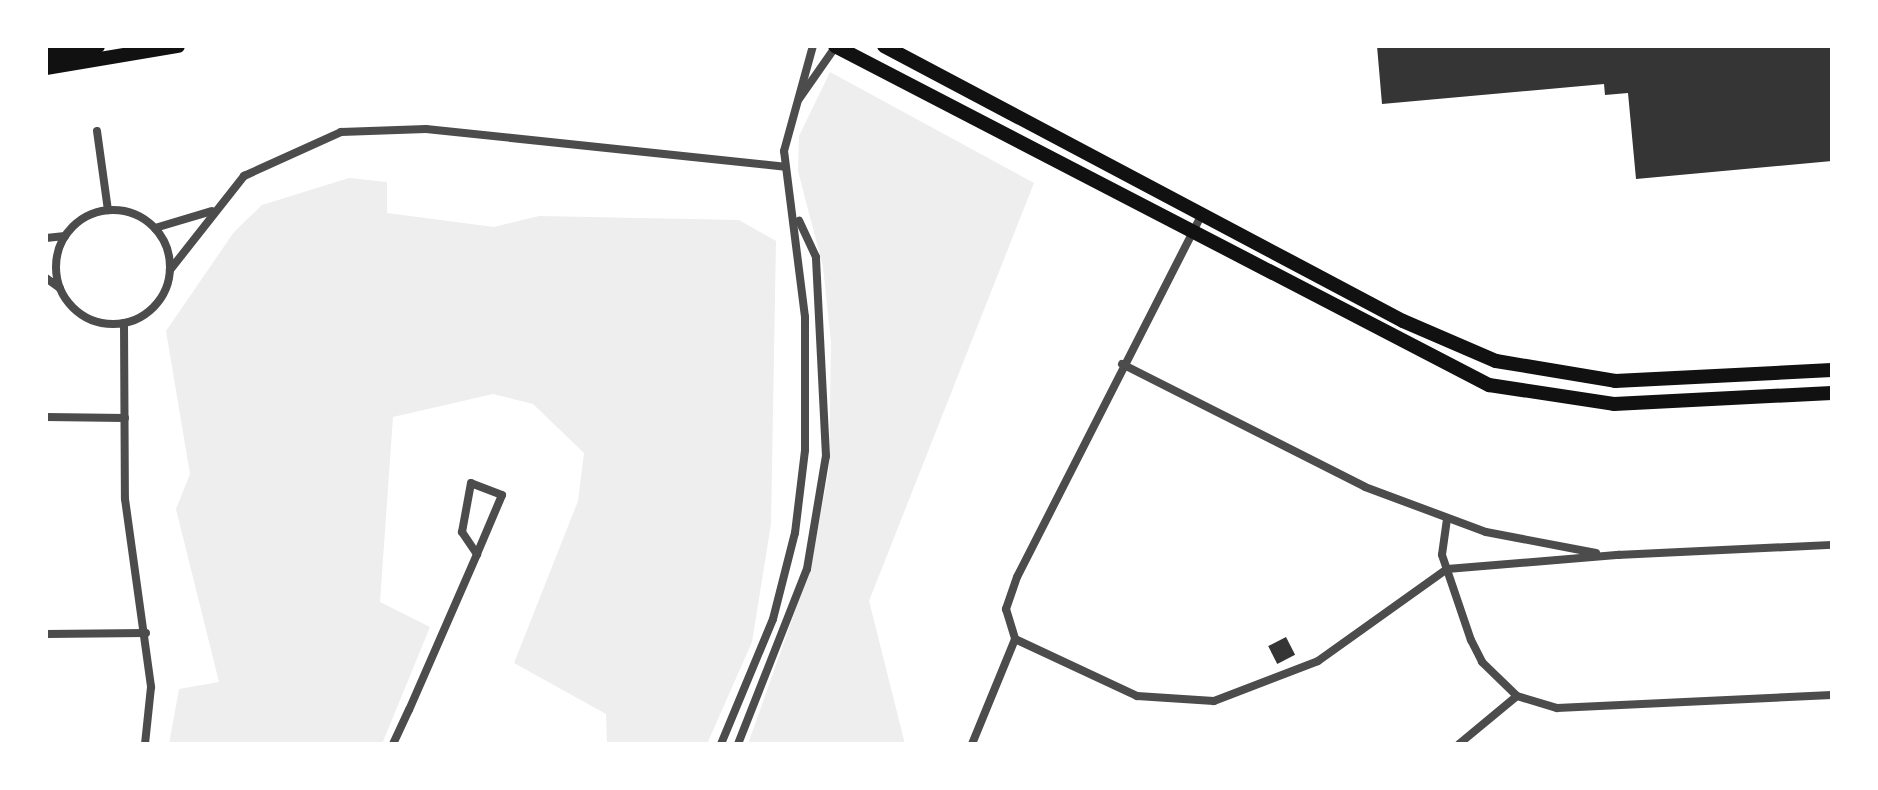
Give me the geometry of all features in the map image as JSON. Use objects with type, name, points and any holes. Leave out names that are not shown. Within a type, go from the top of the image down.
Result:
[{"type":"main road","points":[[46,55],[98,46]]},
{"type":"main road","points":[[46,68],[178,46]]},
{"type":"main road","points":[[835,46],[1489,385],[1614,404],[1832,393]]},
{"type":"main road","points":[[884,46],[1202,214],[1496,361],[1615,381],[1832,370]]},
{"type":"street","points":[[721,744],[773,619],[799,504],[807,379],[797,217],[785,167],[796,102],[813,46]]},
{"type":"street","points":[[796,102],[835,46]]},
{"type":"street","points":[[46,278],[86,316],[124,323],[161,298],[170,270],[244,176],[282,153],[341,132],[384,128],[785,167]]},
{"type":"street","points":[[97,131],[108,210]]},
{"type":"street","points":[[155,228],[192,222],[216,208]]},
{"type":"street","points":[[46,238],[65,236],[108,210],[133,213],[155,228],[170,270]]},
{"type":"street","points":[[1202,214],[1122,364],[1009,594],[1006,618],[1015,639],[1137,696],[1214,701],[1318,661],[1447,569],[1619,555],[1832,545]]},
{"type":"street","points":[[738,744],[786,629],[817,518],[827,443],[825,350],[816,257],[797,217]]},
{"type":"street","points":[[60,288],[65,236]]},
{"type":"street","points":[[124,323],[125,499],[146,633],[145,744]]},
{"type":"street","points":[[1122,364],[1365,487],[1447,519],[1520,542],[1619,555]]},
{"type":"street","points":[[46,417],[125,418]]},
{"type":"street","points":[[393,744],[477,554],[502,495],[471,483],[462,532],[477,554]]},
{"type":"street","points":[[799,504],[817,518]]},
{"type":"street","points":[[1447,519],[1447,569],[1482,662],[1517,696],[1557,708],[1832,695]]},
{"type":"street","points":[[46,634],[146,633]]},
{"type":"street","points":[[972,744],[1015,639]]},
{"type":"street","points":[[1459,744],[1517,696]]},
{"type":"shaded area","points":[[830,72],[1034,183],[869,601],[905,744],[748,744],[811,566],[829,469],[831,342],[823,267],[798,171],[799,136]]},
{"type":"shaded area","points":[[349,178],[387,182],[387,213],[494,227],[539,216],[739,220],[776,241],[771,524],[752,642],[707,744],[607,744],[606,714],[514,663],[578,501],[584,453],[533,404],[493,394],[393,417],[380,602],[430,627],[382,744],[169,744],[179,689],[219,682],[176,509],[190,474],[166,331],[234,232],[262,205]]},
{"type":"building","points":[[1377,46],[1832,46],[1832,161],[1636,179],[1628,93],[1605,95],[1604,84],[1382,104]]},
{"type":"building","points":[[1286,637],[1295,655],[1277,664],[1268,646]]}]
